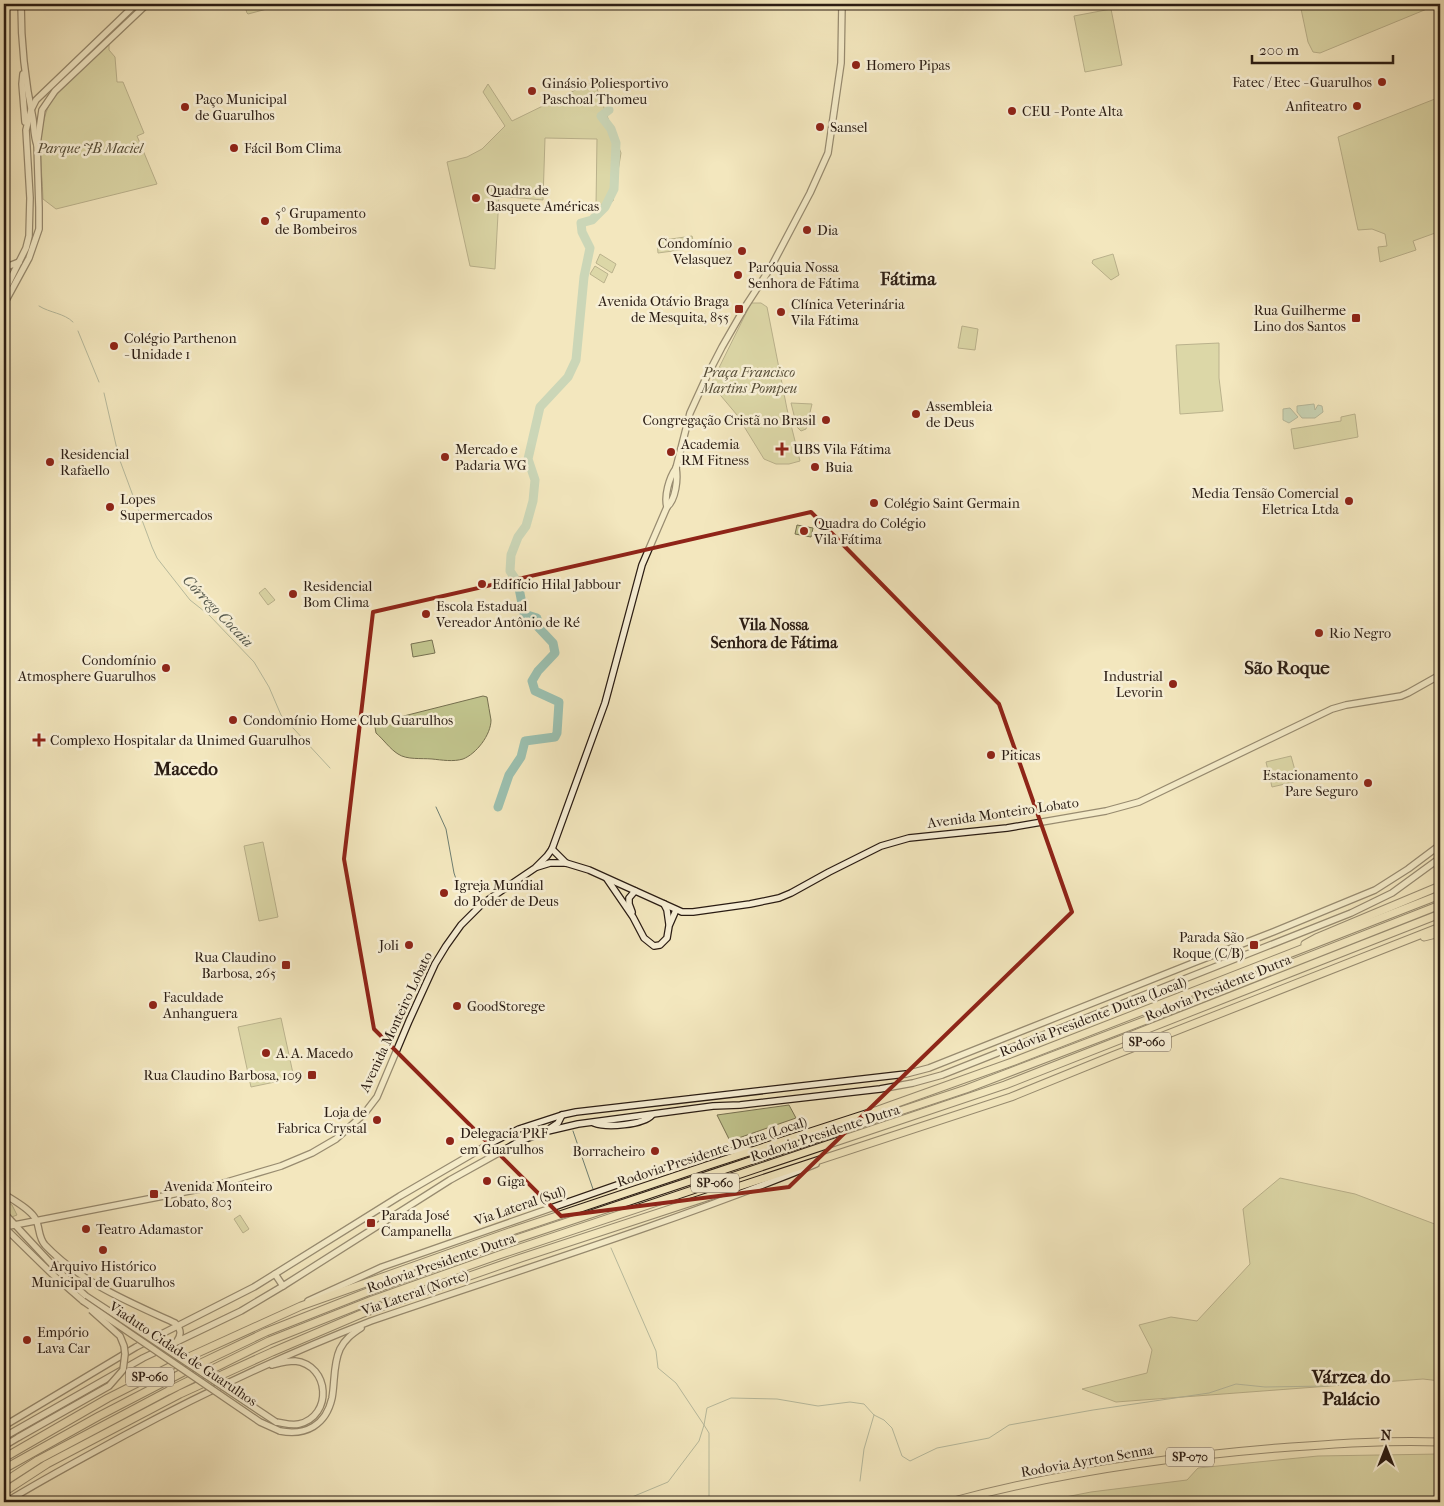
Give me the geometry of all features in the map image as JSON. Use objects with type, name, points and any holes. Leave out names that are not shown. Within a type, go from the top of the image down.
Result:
[{"type":"highway","points":[[1294,952],[1316,938],[1440,886]]},
{"type":"highway","name":"Rodovia Presidente Dutra (Local)","points":[[4,1458],[58,1426],[158,1372],[301,1306],[515,1230],[878,1110],[1012,1062],[1440,895]]},
{"type":"highway","name":"Rodovia Presidente Dutra","points":[[4,1469],[99,1416],[201,1363],[266,1332],[370,1291],[502,1244],[966,1089],[1440,904]]},
{"type":"highway","name":"Rodovia Presidente Dutra","points":[[4,1482],[38,1460],[185,1383],[269,1342],[372,1300],[508,1252],[1005,1085],[1440,914]]},
{"type":"highway","name":"Rodovia Presidente Dutra","points":[[4,1492],[47,1464],[180,1394],[361,1314],[558,1246],[1011,1097],[1440,927]]},
{"type":"highway","points":[[1411,938],[1440,933]]},
{"type":"highway","name":"Rodovia Ayrton Senna","points":[[950,1502],[1034,1482],[1101,1469],[1225,1452],[1348,1442],[1438,1441]]},
{"type":"main road","points":[[21,4],[24,66],[34,139],[37,146]]},
{"type":"main road","points":[[26,130],[31,110],[36,100],[136,4]]},
{"type":"main road","points":[[4,304],[29,258],[39,229],[37,146],[42,110],[50,98],[146,4]]},
{"type":"main road","name":"Avenida Monteiro Lobato","points":[[4,1227],[210,1188],[281,1166],[312,1153],[336,1139],[364,1114],[377,1097],[435,964],[461,925],[482,904],[535,868],[552,849],[605,703],[642,565],[667,507],[673,498],[677,476],[676,468],[690,414],[722,347],[771,267],[810,193],[828,153],[841,63],[842,4]]},
{"type":"main road","points":[[4,292],[28,242],[30,229],[30,198],[22,84],[24,66]]},
{"type":"main road","points":[[4,268],[19,262]]},
{"type":"main road","name":"Avenida Monteiro Lobato","points":[[535,868],[550,863],[566,863],[589,870],[676,910],[693,912],[779,898],[881,846],[909,838],[1007,828],[1106,811],[1133,804],[1332,709],[1401,696],[1440,675]]},
{"type":"main road","points":[[4,1426],[133,1349],[236,1297],[400,1196],[491,1143],[519,1129],[562,1115],[906,1074],[928,1068],[1375,890],[1408,869],[1440,844]]},
{"type":"main road","name":"Avenida Monteiro Lobato","points":[[552,849],[566,863]]},
{"type":"main road","points":[[543,1132],[591,1122],[600,1125],[625,1124],[644,1121],[652,1115],[714,1106],[740,1105],[880,1089],[942,1075],[1351,913],[1392,892],[1440,858]]},
{"type":"main road","points":[[607,878],[633,917],[644,938],[654,946],[660,945],[667,938],[669,926],[676,910]]},
{"type":"main road","points":[[633,917],[629,901],[630,896],[636,891]]},
{"type":"main road","points":[[664,904],[667,910],[669,926]]},
{"type":"main road","points":[[740,1093],[734,1100],[740,1105]]},
{"type":"main road","points":[[646,1104],[651,1107],[652,1115]]},
{"type":"main road","points":[[4,1437],[142,1358],[241,1310],[283,1286],[450,1180],[520,1141],[543,1132],[558,1123],[562,1115]]},
{"type":"main road","name":"Via Lateral (Sul)","points":[[301,1306],[382,1266],[657,1171],[739,1150],[754,1151]]},
{"type":"main road","name":"Via Lateral (Norte)","points":[[6,1502],[49,1476],[185,1403],[253,1370],[331,1337],[371,1321],[688,1213],[851,1150]]},
{"type":"main road","points":[[4,1194],[31,1212],[37,1221],[44,1244],[102,1289],[174,1323],[181,1331],[177,1341]]},
{"type":"main road","points":[[4,1214],[54,1272]]},
{"type":"main road","points":[[4,1227],[54,1272]]},
{"type":"main road","name":"Viaduto Cidade de Guarulhos","points":[[54,1272],[83,1301],[260,1422],[280,1431],[292,1433],[308,1430],[324,1417],[332,1399],[337,1358],[341,1347],[349,1336],[371,1321]]},
{"type":"main road","name":"Viaduto Cidade de Guarulhos","points":[[54,1272],[86,1296],[276,1422],[298,1424],[308,1421],[319,1410],[324,1392],[320,1378],[311,1368],[301,1362],[293,1361],[253,1370]]},
{"type":"main road","points":[[275,1274],[283,1286]]},
{"type":"main road","points":[[4,1446],[109,1386],[123,1370],[125,1354],[120,1336],[92,1312],[83,1301]]},
{"type":"highlighted area","points":[[811,512],[999,704],[1072,912],[789,1187],[561,1216],[374,1029],[344,859],[373,612]]},
{"type":"green space","points":[[244,4],[286,4],[248,14]]},
{"type":"green space","points":[[1300,4],[1439,4],[1320,53],[1313,52],[1308,42]]},
{"type":"green space","points":[[1111,9],[1122,65],[1085,72],[1074,16]]},
{"type":"green space","name":"Parque JB Maciel","points":[[109,43],[109,50],[115,57],[117,82],[123,82],[144,133],[137,136],[157,184],[56,209],[43,199],[41,147],[47,109],[53,98]]},
{"type":"green space","points":[[594,81],[621,153],[613,201],[596,206],[597,139],[545,138],[543,200],[499,196],[495,269],[470,266],[447,162],[467,157],[482,149],[505,126],[483,92],[488,84],[512,121]]},
{"type":"green space","points":[[1440,97],[1440,237],[1438,232],[1413,241],[1416,250],[1380,262],[1378,247],[1387,246],[1385,234],[1372,229],[1358,230],[1338,137]]},
{"type":"green space","points":[[692,236],[695,248],[658,253],[657,241]]},
{"type":"green space","points":[[600,254],[616,264],[612,273],[596,263]]},
{"type":"green space","points":[[1113,254],[1119,275],[1111,280],[1092,263],[1093,260]]},
{"type":"green space","points":[[595,266],[608,274],[604,283],[590,274]]},
{"type":"green space","name":"Praça Francisco Martins Pompeu","points":[[751,303],[761,303],[767,307],[787,409],[800,461],[789,464],[776,464],[764,459],[737,415],[711,384]]},
{"type":"green space","points":[[962,326],[978,329],[975,350],[958,348]]},
{"type":"green space","points":[[1219,343],[1219,378],[1223,411],[1180,414],[1176,345]]},
{"type":"green space","points":[[791,403],[812,404],[806,429],[801,431],[797,427]]},
{"type":"green space","points":[[1355,414],[1358,437],[1294,449],[1291,429],[1341,421],[1341,417]]},
{"type":"green space","name":"Quadra do Colégio Vila Fátima","points":[[797,525],[813,528],[811,537],[795,534]]},
{"type":"green space","points":[[265,588],[275,600],[268,605],[259,593]]},
{"type":"green space","points":[[432,640],[435,653],[413,657],[411,644]]},
{"type":"green space","points":[[483,696],[487,697],[491,717],[490,726],[486,738],[478,748],[463,759],[448,760],[402,756],[395,752],[376,733],[375,727],[380,722]]},
{"type":"green space","points":[[1291,756],[1298,781],[1272,787],[1266,762]]},
{"type":"green space","points":[[263,842],[278,917],[259,921],[244,846]]},
{"type":"green space","name":"A. A. Macedo","points":[[281,1018],[294,1078],[251,1087],[238,1027]]},
{"type":"green space","points":[[789,1105],[796,1118],[730,1141],[717,1115]]},
{"type":"green space","points":[[1280,1178],[1355,1194],[1440,1226],[1440,1381],[1423,1379],[1116,1402],[1082,1389],[1147,1373],[1152,1350],[1139,1325],[1171,1317],[1197,1321],[1250,1264],[1243,1209]]},
{"type":"green space","points":[[4,1200],[12,1205],[17,1215],[4,1220]]},
{"type":"green space","points":[[240,1215],[249,1229],[243,1233],[234,1219]]},
{"type":"green space","points":[[1440,1454],[1440,1502],[1040,1502],[1091,1492],[1187,1480],[1198,1468],[1318,1456]]},
{"type":"shaded area","points":[[1314,404],[1315,410],[1318,405],[1322,406],[1323,412],[1315,418],[1302,418],[1297,412],[1297,406]]},
{"type":"shaded area","points":[[1290,408],[1298,417],[1289,423],[1283,420],[1283,409]]},
{"type":"waterway","points":[[498,807],[509,775],[521,757],[525,741],[555,737],[557,733],[559,702],[535,691],[532,681],[538,671],[555,653],[553,643],[538,627],[537,618],[524,614],[518,583],[510,571],[511,555],[518,537],[526,526],[533,501],[535,480],[528,459],[540,407],[568,377],[576,360],[584,277],[590,248],[582,232],[581,223],[592,220],[605,207],[614,189],[616,143],[611,129],[601,116],[609,110]]},
{"type":"waterway","name":"Córrego Cocaia","points":[[39,306],[73,322]]},
{"type":"waterway","name":"Córrego Cocaia","points":[[78,331],[99,382]]},
{"type":"waterway","name":"Córrego Cocaia","points":[[104,393],[119,458],[157,558],[190,600],[209,615],[254,662],[269,687],[281,715],[330,768]]},
{"type":"waterway","name":"Córrego Cocaia","points":[[436,807],[446,829],[454,873],[462,897]]},
{"type":"waterway","points":[[573,1131],[593,1189]]},
{"type":"waterway","points":[[611,1248],[656,1351],[658,1368],[676,1383],[704,1425],[699,1441],[668,1482],[620,1502]]},
{"type":"waterway","points":[[709,1502],[709,1433],[704,1425],[707,1408],[731,1398],[777,1399],[818,1406],[850,1402],[864,1404],[874,1415],[884,1420],[892,1428],[902,1456],[910,1461],[937,1448],[989,1438],[1009,1425],[1093,1410],[1209,1393],[1236,1384],[1265,1387],[1328,1386]]},
{"type":"waterway","points":[[860,1481],[864,1449],[874,1415]]},
{"type":"place","name":"Homero Pipas","points":[[856,65]]},
{"type":"place","name":"Fatec / Etec - Guarulhos","points":[[1382,82]]},
{"type":"place","name":"Ginásio Poliesportivo Paschoal Thomeu","points":[[532,91]]},
{"type":"place","name":"Anfiteatro","points":[[1357,106]]},
{"type":"place","name":"Paço Municipal de Guarulhos","points":[[185,107]]},
{"type":"place","name":"CEU - Ponte Alta","points":[[1012,111]]},
{"type":"place","name":"Sansel","points":[[820,127]]},
{"type":"place","name":"Fácil Bom Clima","points":[[234,148]]},
{"type":"place","name":"Quadra de Basquete Américas","points":[[476,198]]},
{"type":"place","name":"5º Grupamento de Bombeiros","points":[[265,221]]},
{"type":"place","name":"Dia","points":[[807,230]]},
{"type":"place","name":"Condomínio Velasquez","points":[[742,251]]},
{"type":"place","name":"Paróquia Nossa Senhora de Fátima","points":[[738,275]]},
{"type":"place","name":"Avenida Otávio Braga de Mesquita, 855","points":[[739,309]]},
{"type":"place","name":"Clínica Veterinária Vila Fátima","points":[[781,312]]},
{"type":"place","name":"Rua Guilherme Lino dos Santos","points":[[1356,318]]},
{"type":"place","name":"Colégio Parthenon - Unidade 1","points":[[114,346]]},
{"type":"place","name":"Assembleia de Deus","points":[[916,414]]},
{"type":"place","name":"Congregação Cristã no Brasil","points":[[826,420]]},
{"type":"place","name":"UBS Vila Fátima","points":[[782,449]]},
{"type":"place","name":"Academia RM Fitness","points":[[671,452]]},
{"type":"place","name":"Mercado e Padaria WG","points":[[445,457]]},
{"type":"place","name":"Residencial Rafaello","points":[[50,462]]},
{"type":"place","name":"Buia","points":[[815,467]]},
{"type":"place","name":"Media Tensão Comercial Eletrica Ltda","points":[[1349,501]]},
{"type":"place","name":"Colégio Saint Germain","points":[[874,503]]},
{"type":"place","name":"Lopes Supermercados","points":[[110,507]]},
{"type":"place","name":"Quadra do Colégio Vila Fátima","points":[[804,531]]},
{"type":"place","name":"Edifício Hilal Jabbour","points":[[482,584]]},
{"type":"place","name":"Residencial Bom Clima","points":[[293,594]]},
{"type":"place","name":"Escola Estadual Vereador Antônio de Ré","points":[[426,614]]},
{"type":"place","name":"Rio Negro","points":[[1319,633]]},
{"type":"place","name":"Condomínio Atmosphere Guarulhos","points":[[166,668]]},
{"type":"place","name":"Industrial Levorin","points":[[1173,684]]},
{"type":"place","name":"Condomínio Home Club Guarulhos","points":[[233,720]]},
{"type":"place","name":"Complexo Hospitalar da Unimed Guarulhos","points":[[39,740]]},
{"type":"place","name":"Piticas","points":[[991,755]]},
{"type":"place","name":"Estacionamento Pare Seguro","points":[[1368,783]]},
{"type":"place","name":"Igreja Mundial do Poder de Deus","points":[[444,893]]},
{"type":"place","name":"Joli","points":[[409,945]]},
{"type":"place","name":"Parada São Roque (C/B)","points":[[1254,945]]},
{"type":"place","name":"Rua Claudino Barbosa, 265","points":[[286,965]]},
{"type":"place","name":"Faculdade Anhanguera","points":[[153,1005]]},
{"type":"place","name":"GoodStorege","points":[[457,1006]]},
{"type":"place","name":"A. A. Macedo","points":[[266,1053]]},
{"type":"place","name":"Rua Claudino Barbosa, 109","points":[[312,1075]]},
{"type":"place","name":"Loja de Fabrica Crystal","points":[[377,1120]]},
{"type":"place","name":"Delegacia PRF em Guarulhos","points":[[450,1141]]},
{"type":"place","name":"Borracheiro","points":[[655,1151]]},
{"type":"place","name":"Giga","points":[[487,1181]]},
{"type":"place","name":"Avenida Monteiro Lobato, 803","points":[[154,1194]]},
{"type":"place","name":"Parada José Campanella","points":[[371,1223]]},
{"type":"place","name":"Teatro Adamastor","points":[[86,1229]]},
{"type":"place","name":"Arquivo Histórico Municipal de Guarulhos","points":[[103,1250]]},
{"type":"place","name":"Empório Lava Car","points":[[27,1340]]},
{"type":"district","name":"Fátima","points":[[908,279]]},
{"type":"district","name":"Vila Nossa Senhora de Fátima","points":[[774,633]]},
{"type":"district","name":"São Roque","points":[[1287,668]]},
{"type":"district","name":"Macedo","points":[[186,769]]},
{"type":"district","name":"Várzea do Palácio","points":[[1351,1388]]}]
